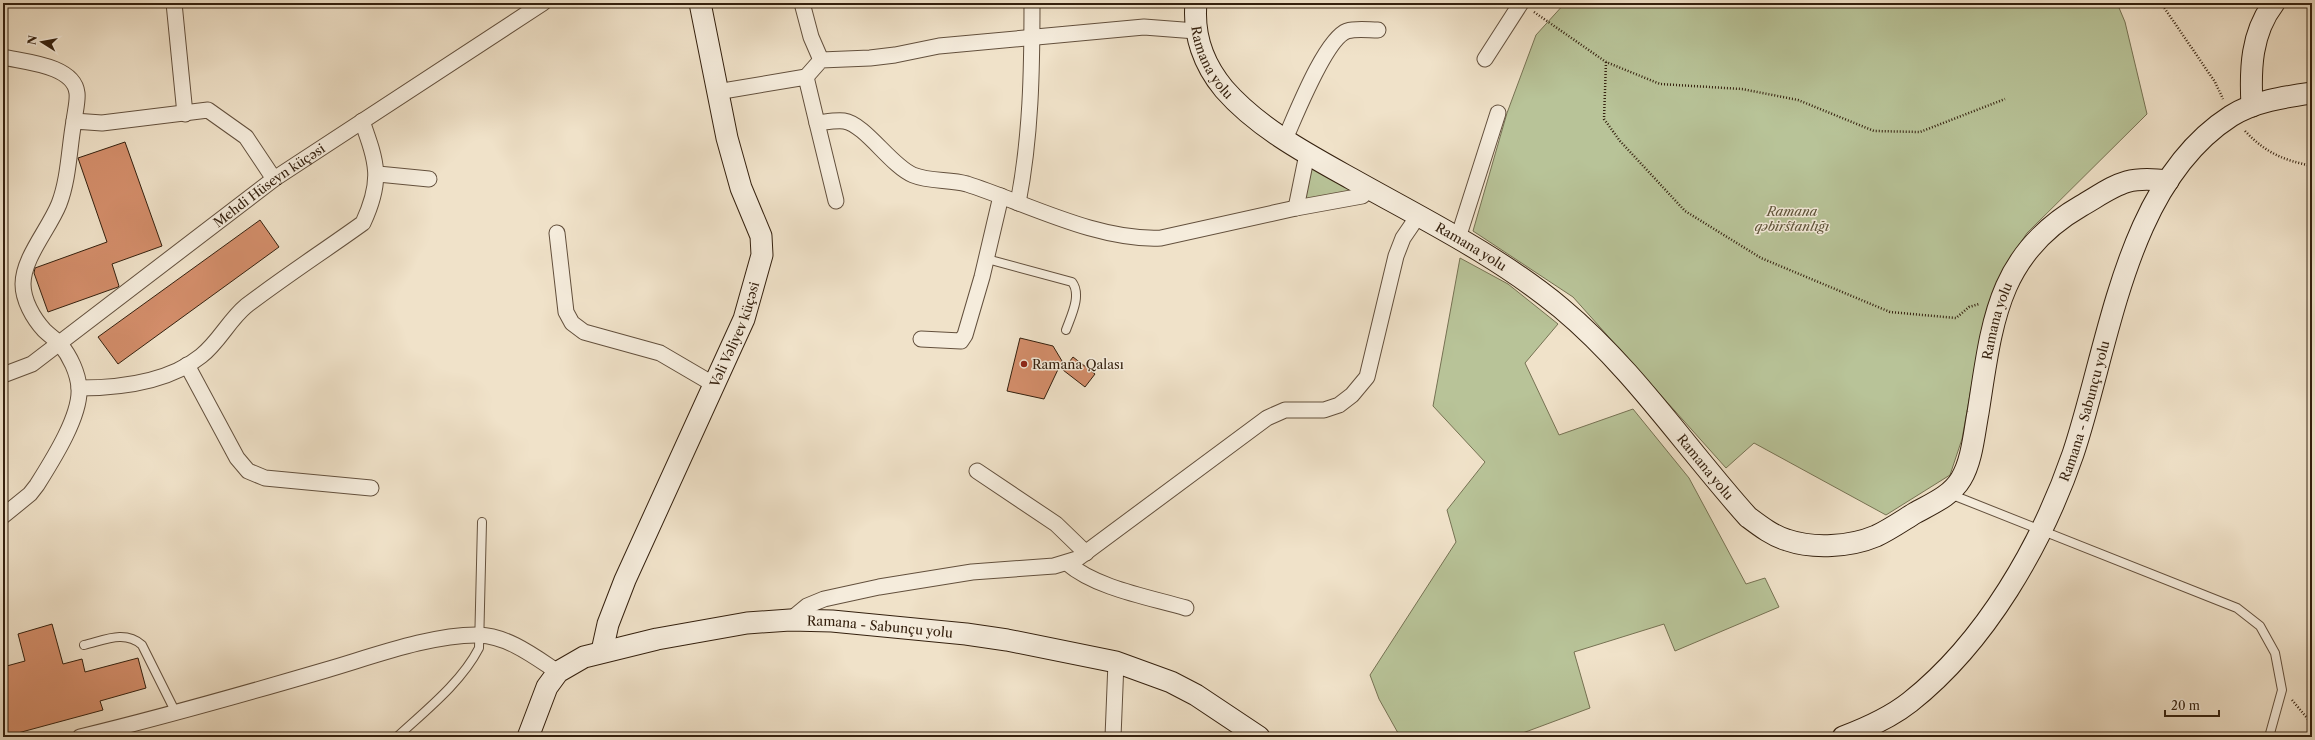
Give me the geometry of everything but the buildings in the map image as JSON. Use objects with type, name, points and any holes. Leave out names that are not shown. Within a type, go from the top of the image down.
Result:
[{"type":"street","points":[[174,3],[185,114]]},
{"type":"street","name":"Mehdi Hüseyn küçəsi","points":[[3,375],[32,364],[60,344],[82,325],[274,179],[543,3]]},
{"type":"street","name":"Vəli Vəliyev küçəsi","points":[[602,652],[608,624],[625,580],[713,384],[744,319],[759,270],[762,244],[741,188],[717,92],[700,3]]},
{"type":"street","points":[[802,3],[811,37],[821,60]]},
{"type":"street","points":[[1018,203],[1026,163],[1030,117],[1032,3]]},
{"type":"street","name":"Ramana yolu","points":[[1196,3],[1196,31],[1203,55],[1213,74],[1225,90],[1264,124],[1307,154],[1458,238],[1527,280],[1587,332],[1626,373],[1748,517],[1781,538],[1805,544],[1826,546],[1876,536],[1949,493],[1962,478],[1973,441],[1991,332],[1999,303],[2012,274],[2024,253],[2046,230],[2067,214],[2122,182],[2136,178],[2168,182]]},
{"type":"street","points":[[1485,59],[1522,3]]},
{"type":"street","points":[[2252,106],[2251,79],[2255,44],[2260,28],[2274,3]]},
{"type":"street","points":[[717,92],[806,77],[821,60],[870,58],[895,55],[939,46],[1032,39],[1144,27],[1196,31]]},
{"type":"street","points":[[1285,139],[1318,68],[1336,40],[1347,31],[1378,30]]},
{"type":"street","points":[[3,58],[57,69],[69,77],[77,92],[66,182],[59,204],[45,233],[30,256],[23,284],[29,309],[44,329],[60,344],[75,368],[79,388],[72,421],[45,473],[30,494],[3,516]]},
{"type":"street","points":[[806,77],[836,201]]},
{"type":"street","name":"Ramana - Sabunçu yolu","points":[[1843,737],[1869,727],[1909,703],[1947,670],[1982,626],[2007,590],[2043,529],[2073,452],[2124,274],[2136,242],[2168,182],[2189,152],[2208,134],[2232,116],[2252,106],[2279,98],[2312,93]]},
{"type":"street","points":[[74,121],[102,123],[208,110],[246,137],[274,179]]},
{"type":"street","points":[[1458,238],[1498,113]]},
{"type":"street","points":[[79,388],[104,388],[145,381],[187,365],[202,356],[243,309],[363,223],[371,207],[378,174],[375,156],[362,121]]},
{"type":"street","points":[[817,123],[845,121],[856,126],[912,175],[959,182],[1001,196],[1059,219],[1143,239],[1160,238],[1296,208],[1362,196],[1370,189]]},
{"type":"street","points":[[1296,208],[1307,154]]},
{"type":"street","points":[[378,174],[429,179]]},
{"type":"street","points":[[921,339],[961,340],[965,335],[987,259],[1001,196]]},
{"type":"street","points":[[790,620],[807,606],[824,599],[879,587],[972,572],[1041,567],[1067,562],[1086,553],[1267,418],[1285,410],[1324,410],[1339,405],[1352,395],[1367,377],[1396,256],[1404,238],[1418,216]]},
{"type":"street","points":[[557,233],[566,312],[572,324],[584,332],[660,353],[713,384]]},
{"type":"street","points":[[187,365],[237,458],[248,471],[265,478],[371,488]]},
{"type":"street","points":[[976,471],[1056,524],[1086,553]]},
{"type":"street","points":[[1067,562],[1080,574],[1097,581],[1186,608]]},
{"type":"street","name":"Ramana - Sabunçu yolu","points":[[528,737],[547,687],[558,672],[584,657],[657,639],[748,623],[790,620],[840,622],[966,634],[1014,641],[1116,662],[1171,682],[1196,695],[1259,737]]},
{"type":"street","points":[[80,737],[176,714],[410,646],[460,636],[481,635],[502,640],[558,672]]},
{"type":"street","points":[[1113,737],[1116,662]]},
{"type":"lane","points":[[987,259],[1072,282],[1076,288],[1076,297],[1066,330]]},
{"type":"lane","points":[[1949,493],[2043,529],[2237,608],[2260,626],[2275,653],[2282,690],[2269,737]]},
{"type":"lane","points":[[397,737],[439,698],[474,659],[479,648],[481,635],[482,522]]},
{"type":"lane","points":[[84,645],[123,636],[133,637],[142,645],[176,714]]},
{"type":"path","points":[[1522,3],[1606,62],[1660,84],[1742,89],[1798,100],[1874,131],[1920,132],[2004,99]]},
{"type":"path","points":[[2161,3],[2215,82],[2232,116],[2256,142],[2285,160],[2312,166]]},
{"type":"path","points":[[1606,62],[1604,118],[1620,141],[1685,211],[1761,258],[1890,312],[1956,318],[1969,307],[1979,304],[1999,303]]},
{"type":"path","points":[[2282,690],[2312,724]]},
{"type":"green space","name":"Ramana qəbirstanlığı","points":[[1565,3],[2117,3],[2125,22],[2147,114],[2027,233],[2007,263],[1977,355],[1962,439],[1950,475],[1886,515],[1754,443],[1726,468],[1573,297],[1473,231],[1507,113],[1536,35]]},
{"type":"green space","points":[[1312,165],[1349,186],[1348,193],[1305,199]]},
{"type":"green space","points":[[1460,258],[1508,284],[1558,324],[1525,363],[1559,435],[1633,409],[1689,478],[1746,584],[1765,578],[1779,607],[1675,651],[1664,624],[1574,652],[1590,708],[1512,737],[1410,737],[1398,733],[1379,699],[1370,675],[1456,542],[1447,510],[1485,462],[1433,406]]},
{"type":"place","name":"Ramana Qalası","points":[[1024,364]]}]
